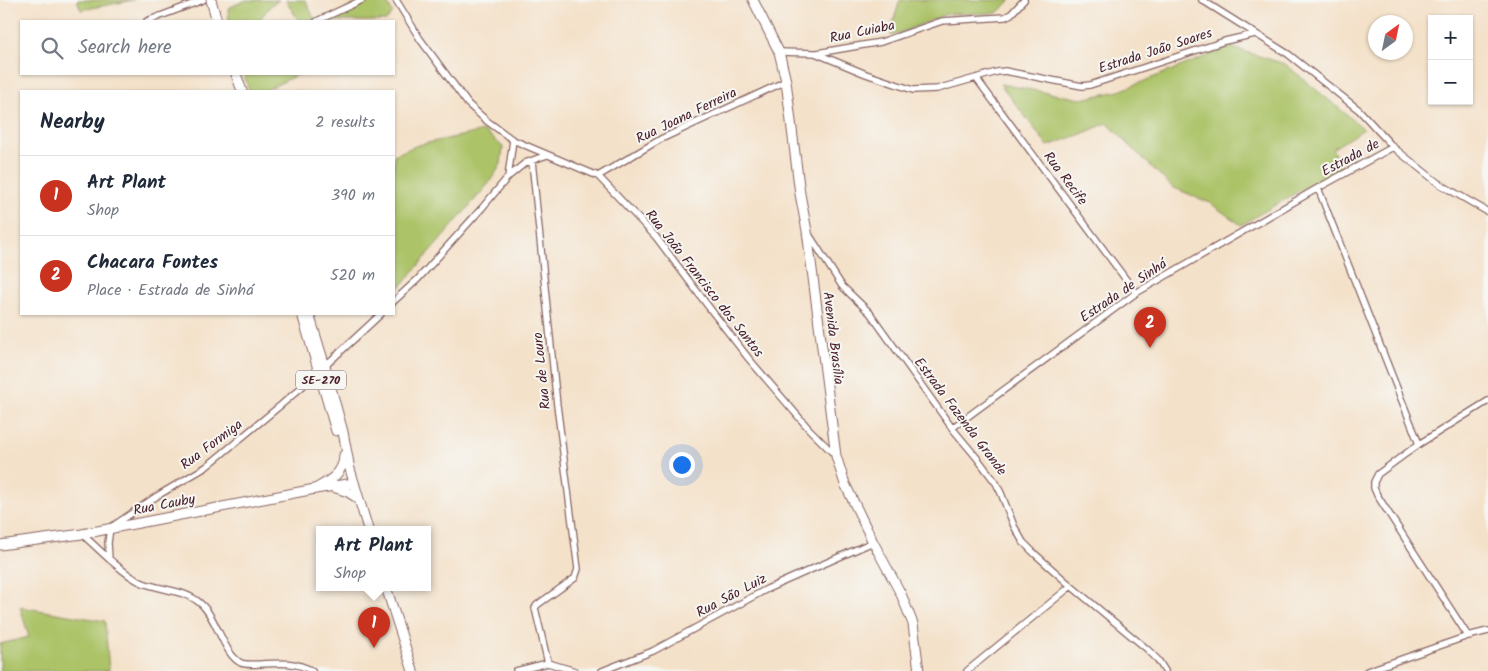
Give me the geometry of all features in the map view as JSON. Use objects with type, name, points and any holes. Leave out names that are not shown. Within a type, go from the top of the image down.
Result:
[{"type":"main road","points":[[211,0],[217,20]]},
{"type":"main road","points":[[216,0],[222,20]]},
{"type":"main road","name":"Avenida Brasília","points":[[752,0],[779,52],[786,80],[836,456],[845,484],[873,542],[900,589],[913,624],[919,671]]},
{"type":"main road","points":[[232,75],[237,90]]},
{"type":"main road","points":[[236,75],[242,90]]},
{"type":"main road","name":"SE-270","points":[[302,315],[343,432],[354,482],[367,526]]},
{"type":"main road","name":"SE-270","points":[[309,315],[344,455],[351,470]]},
{"type":"main road","points":[[315,489],[335,477],[341,468],[344,455]]},
{"type":"main road","name":"Rua Cauby","points":[[0,545],[82,534],[354,482]]},
{"type":"main road","points":[[333,487],[359,498]]},
{"type":"main road","points":[[387,591],[413,671]]},
{"type":"street","points":[[151,20],[203,0]]},
{"type":"street","points":[[319,20],[362,0]]},
{"type":"street","name":"Rua João Francisco dos Santos","points":[[396,0],[420,39],[468,104],[486,121],[513,140],[598,176],[656,237],[749,358],[802,422],[836,456]]},
{"type":"street","name":"Rua Cuiaba","points":[[815,53],[881,42],[942,21],[1005,17],[1024,0]]},
{"type":"street","points":[[1202,0],[1288,54],[1365,116],[1393,147],[1438,183],[1488,212]]},
{"type":"street","name":"Estrada João Soares","points":[[779,52],[815,53],[866,74],[913,90],[937,89],[1005,71],[1086,86],[1225,41],[1255,34]]},
{"type":"street","name":"Rua Recife","points":[[976,78],[1136,293]]},
{"type":"street","name":"Rua Joana Ferreira","points":[[598,176],[661,139],[786,80]]},
{"type":"street","points":[[508,176],[513,140]]},
{"type":"street","name":"Estrada de","points":[[1318,188],[1393,147]]},
{"type":"street","points":[[395,300],[424,272],[482,208],[508,176],[521,166],[547,155]]},
{"type":"street","name":"Rua de Louro","points":[[532,161],[556,405],[578,569],[575,578],[537,605],[535,611],[548,662]]},
{"type":"street","points":[[1318,188],[1419,444]]},
{"type":"street","name":"Estrada de Sinhá","points":[[952,428],[1136,293],[1318,188]]},
{"type":"street","name":"Estrada Fazenda Grande","points":[[806,231],[842,286],[870,313],[952,428],[999,488],[1014,526],[1023,542],[1070,586],[1147,649],[1158,660],[1165,671]]},
{"type":"street","name":"Rua Formiga","points":[[110,528],[157,496],[206,467],[322,369],[379,315]]},
{"type":"street","points":[[1468,636],[1374,488],[1375,478],[1378,474],[1419,444],[1488,401]]},
{"type":"street","points":[[108,559],[110,528]]},
{"type":"street","points":[[82,534],[108,559],[133,578],[142,583],[184,594],[196,600],[209,612],[226,645],[241,663],[292,663],[312,671]]},
{"type":"street","name":"Rua São Luiz","points":[[602,671],[653,651],[767,589],[873,542]]},
{"type":"street","points":[[967,671],[1070,586]]},
{"type":"street","points":[[1366,671],[1380,669],[1468,636],[1488,631]]},
{"type":"street","points":[[516,671],[548,662],[575,671]]},
{"type":"green space","points":[[77,0],[134,0],[81,10]]},
{"type":"green space","points":[[246,0],[279,0],[271,5],[260,20],[229,20],[228,8]]},
{"type":"green space","points":[[286,0],[305,0],[315,20],[298,20]]},
{"type":"green space","points":[[364,0],[385,0],[393,13],[387,20],[323,20]]},
{"type":"green space","points":[[900,0],[1011,0],[997,13],[947,14],[892,36],[890,32]]},
{"type":"green space","points":[[1230,47],[1285,64],[1364,129],[1332,149],[1342,166],[1241,225],[1210,203],[1172,187],[1107,123],[1048,146],[1000,84],[1081,99],[1119,91]]},
{"type":"green space","points":[[244,75],[297,75],[266,90],[249,90]]},
{"type":"green space","points":[[484,131],[503,147],[501,164],[490,182],[395,293],[395,155],[418,145]]},
{"type":"green space","points":[[20,607],[105,621],[109,671],[0,671],[0,644],[29,637]]},
{"type":"place","name":"Chacara Fontes","points":[[1150,348]]},
{"type":"place","name":"Art Plant","points":[[374,648]]}]
